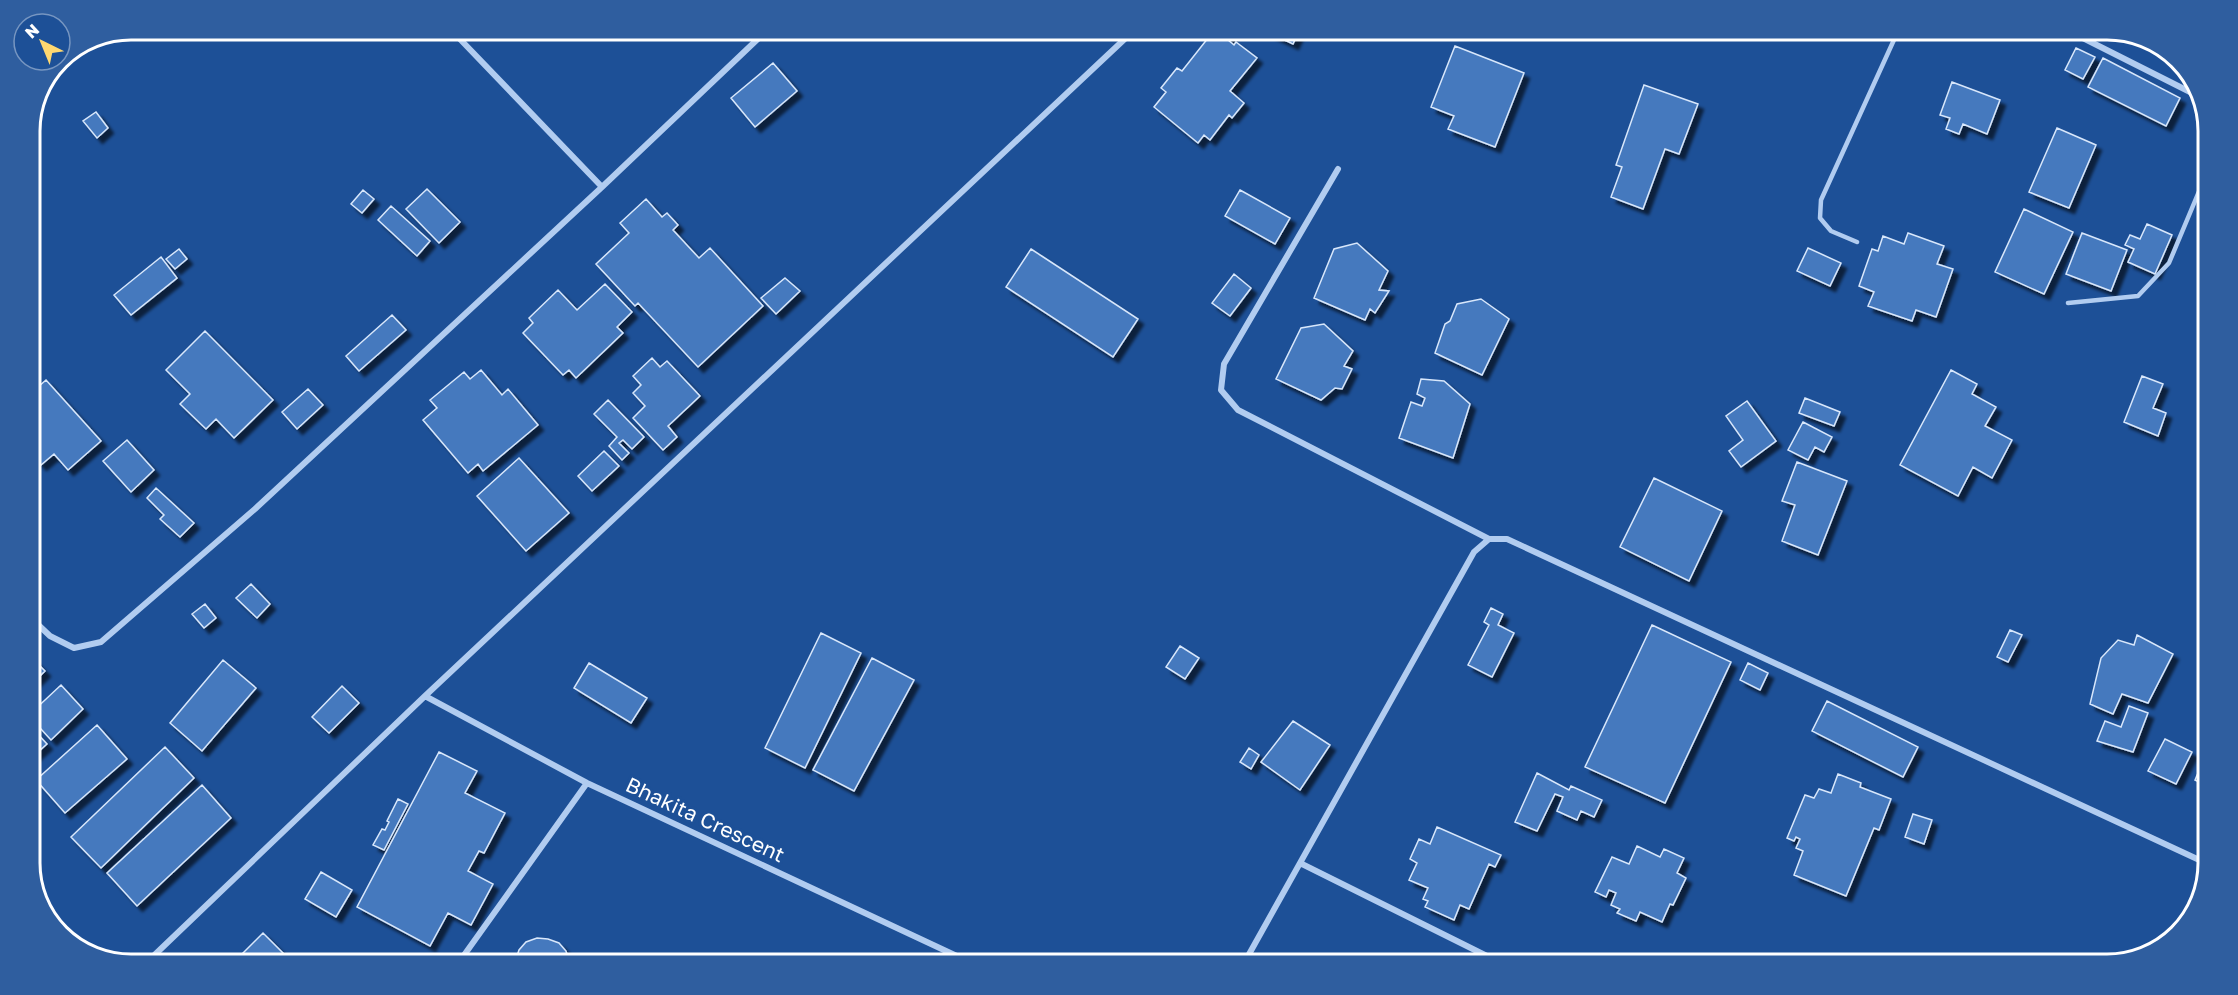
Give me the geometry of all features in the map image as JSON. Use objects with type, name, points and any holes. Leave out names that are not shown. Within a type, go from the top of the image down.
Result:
[{"type":"street","points":[[461,40],[602,187]]},
{"type":"street","points":[[41,627],[51,636],[74,648],[101,642],[255,509],[757,40]]},
{"type":"street","points":[[154,955],[425,696],[1124,40]]},
{"type":"street","points":[[2087,40],[2187,91]]},
{"type":"street","points":[[1338,169],[1224,364],[1221,390],[1238,411],[1489,539],[1507,539],[2198,859]]},
{"type":"street","points":[[1249,955],[1474,552],[1489,539]]},
{"type":"street","name":"Bhakita Crescent","points":[[425,696],[587,783],[955,955]]},
{"type":"street","points":[[464,955],[587,783]]},
{"type":"street","points":[[1300,863],[1485,955]]},
{"type":"lane","points":[[1857,242],[1831,231],[1820,218],[1821,200],[1894,40]]},
{"type":"lane","points":[[2068,303],[2138,296],[2169,263],[2197,196]]},
{"type":"building","points":[[1206,40],[1228,40],[1234,45],[1236,42],[1257,58],[1230,91],[1244,103],[1232,118],[1229,115],[1210,140],[1204,135],[1198,143],[1154,107],[1166,92],[1161,88],[1177,68],[1182,71]]},
{"type":"building","points":[[1455,46],[1524,73],[1495,147],[1448,129],[1454,116],[1431,107]]},
{"type":"building","points":[[2076,48],[2095,57],[2083,79],[2065,70]]},
{"type":"building","points":[[2103,58],[2180,98],[2166,126],[2088,87]]},
{"type":"building","points":[[773,63],[797,91],[755,127],[731,98]]},
{"type":"building","points":[[1952,82],[2000,100],[1987,134],[1963,124],[1959,134],[1946,129],[1950,118],[1940,115]]},
{"type":"building","points":[[1644,85],[1698,104],[1679,154],[1665,149],[1643,209],[1611,197],[1622,167],[1616,165]]},
{"type":"building","points":[[96,112],[108,128],[97,138],[83,121]]},
{"type":"building","points":[[2057,128],[2096,145],[2069,208],[2029,192]]},
{"type":"building","points":[[427,189],[460,222],[439,243],[406,209]]},
{"type":"building","points":[[363,190],[374,199],[362,213],[351,204]]},
{"type":"building","points":[[1240,190],[1290,218],[1275,244],[1225,216]]},
{"type":"building","points":[[646,199],[662,217],[667,213],[678,225],[673,230],[699,258],[710,248],[763,306],[698,367],[638,303],[635,306],[596,264],[629,233],[620,223]]},
{"type":"building","points":[[391,206],[430,241],[417,256],[378,220]]},
{"type":"building","points":[[2024,209],[2073,232],[2044,294],[1995,272]]},
{"type":"building","points":[[2147,224],[2172,235],[2155,274],[2128,262],[2134,249],[2125,245],[2130,235],[2140,239]]},
{"type":"building","points":[[1908,233],[1944,246],[1937,264],[1953,269],[1936,317],[1916,310],[1912,321],[1868,306],[1874,292],[1859,286],[1872,249],[1878,251],[1883,236],[1904,244]]},
{"type":"building","points":[[2082,233],[2127,250],[2111,291],[2066,274]]},
{"type":"building","points":[[1357,243],[1388,271],[1379,290],[1389,291],[1375,313],[1370,309],[1365,320],[1314,298],[1334,249]]},
{"type":"building","points":[[1808,248],[1841,263],[1830,286],[1797,271]]},
{"type":"building","points":[[179,249],[187,259],[175,269],[166,259]]},
{"type":"building","points":[[1031,249],[1138,319],[1113,357],[1006,287]]},
{"type":"building","points":[[161,257],[177,278],[131,315],[114,295]]},
{"type":"building","points":[[1234,274],[1251,288],[1230,316],[1212,303]]},
{"type":"building","points":[[785,278],[800,291],[776,314],[761,298]]},
{"type":"building","points":[[605,284],[632,312],[617,327],[623,333],[576,378],[569,370],[563,375],[523,333],[533,323],[529,318],[558,290],[577,310]]},
{"type":"building","points":[[1481,299],[1509,319],[1482,375],[1435,353],[1445,324],[1450,321],[1457,304]]},
{"type":"building","points":[[392,315],[406,330],[359,371],[346,356]]},
{"type":"building","points":[[1324,324],[1353,351],[1344,366],[1352,369],[1342,389],[1335,388],[1321,400],[1276,379],[1301,328]]},
{"type":"building","points":[[205,331],[273,400],[234,438],[216,419],[206,429],[180,404],[190,394],[166,370]]},
{"type":"building","points":[[652,358],[660,367],[667,361],[700,396],[668,426],[677,437],[663,450],[633,418],[645,406],[633,393],[641,385],[633,376]]},
{"type":"building","points":[[481,370],[502,395],[508,389],[538,425],[483,471],[478,464],[468,473],[423,420],[437,408],[430,400],[464,372],[470,379]]},
{"type":"building","points":[[1951,370],[1977,384],[1972,394],[1996,407],[1985,426],[2012,440],[1992,478],[1973,467],[1958,496],[1900,465]]},
{"type":"building","points":[[2142,376],[2163,384],[2153,408],[2166,413],[2158,436],[2124,422]]},
{"type":"building","points":[[1421,379],[1444,381],[1470,404],[1453,458],[1399,438],[1411,402],[1422,406],[1425,398],[1417,394]]},
{"type":"building","points":[[46,380],[101,441],[68,470],[54,454],[41,465],[41,384]]},
{"type":"building","points":[[308,389],[323,405],[297,429],[282,412]]},
{"type":"building","points":[[1805,398],[1840,412],[1834,426],[1799,413]]},
{"type":"building","points":[[608,400],[644,437],[632,449],[623,440],[619,443],[629,453],[622,460],[609,446],[617,437],[594,414]]},
{"type":"building","points":[[1747,401],[1776,441],[1741,467],[1729,451],[1743,440],[1726,416]]},
{"type":"building","points":[[1803,422],[1832,437],[1824,452],[1815,447],[1808,460],[1788,450]]},
{"type":"building","points":[[127,440],[154,470],[131,492],[103,461]]},
{"type":"building","points":[[604,451],[619,466],[592,491],[578,476]]},
{"type":"building","points":[[519,458],[569,513],[526,551],[477,496]]},
{"type":"building","points":[[1797,462],[1847,481],[1818,555],[1782,541],[1795,505],[1782,501]]},
{"type":"building","points":[[1654,478],[1722,511],[1689,581],[1620,547]]},
{"type":"building","points":[[156,488],[194,523],[180,537],[160,519],[164,515],[147,498]]},
{"type":"building","points":[[251,584],[270,604],[257,618],[236,598]]},
{"type":"building","points":[[205,604],[216,618],[204,628],[192,614]]},
{"type":"building","points":[[1491,608],[1503,614],[1498,625],[1514,633],[1492,677],[1468,665],[1489,625],[1484,622]]},
{"type":"building","points":[[1652,625],[1731,662],[1665,803],[1585,767]]},
{"type":"building","points":[[2010,630],[2022,635],[2008,662],[1997,657]]},
{"type":"building","points":[[821,633],[861,653],[805,768],[765,748]]},
{"type":"building","points":[[2137,635],[2173,654],[2148,703],[2122,694],[2113,714],[2090,704],[2101,658],[2118,640],[2134,645]]},
{"type":"building","points":[[1180,646],[1199,658],[1185,679],[1166,667]]},
{"type":"building","points":[[872,658],[914,680],[854,791],[813,770]]},
{"type":"building","points":[[223,660],[256,688],[202,751],[170,723]]},
{"type":"building","points":[[589,663],[647,698],[631,723],[574,688]]},
{"type":"building","points":[[1748,663],[1768,673],[1760,690],[1740,680]]},
{"type":"building","points":[[61,685],[83,709],[51,740],[41,729],[41,704]]},
{"type":"building","points":[[342,686],[359,703],[329,733],[312,717]]},
{"type":"building","points":[[1827,701],[1918,747],[1903,777],[1812,731]]},
{"type":"building","points":[[2129,706],[2148,713],[2133,752],[2097,741],[2105,721],[2121,727]]},
{"type":"building","points":[[1293,721],[1330,745],[1300,790],[1261,762]]},
{"type":"building","points":[[97,725],[127,759],[65,813],[41,786],[41,775]]},
{"type":"building","points":[[41,738],[47,744],[41,749]]},
{"type":"building","points":[[2165,739],[2192,752],[2176,784],[2148,771]]},
{"type":"building","points":[[165,747],[194,778],[101,868],[71,837]]},
{"type":"building","points":[[1249,748],[1259,755],[1251,769],[1240,762]]},
{"type":"building","points":[[439,752],[477,771],[465,793],[505,813],[484,853],[479,851],[468,871],[493,884],[471,925],[448,913],[430,946],[357,907]]},
{"type":"building","points":[[1537,773],[1569,790],[1571,786],[1602,800],[1594,817],[1581,811],[1577,820],[1557,811],[1563,797],[1555,794],[1537,831],[1515,822]]},
{"type":"building","points":[[1838,774],[1861,783],[1860,787],[1891,799],[1879,830],[1874,828],[1846,896],[1794,875],[1803,851],[1796,848],[1800,839],[1796,837],[1794,841],[1787,838],[1805,795],[1814,798],[1819,789],[1831,793]]},
{"type":"building","points":[[202,785],[231,818],[137,906],[107,873]]},
{"type":"building","points":[[398,799],[408,804],[384,850],[373,845],[382,829],[385,830]]},
{"type":"building","points":[[1913,814],[1932,820],[1924,844],[1905,837]]},
{"type":"building","points":[[1437,827],[1501,855],[1495,867],[1489,864],[1469,909],[1460,905],[1454,920],[1425,907],[1428,901],[1423,899],[1428,888],[1409,880],[1417,863],[1410,859],[1419,839],[1430,844]]},
{"type":"building","points":[[1637,846],[1660,857],[1664,849],[1684,858],[1677,873],[1686,878],[1662,922],[1640,912],[1636,921],[1617,913],[1620,909],[1611,905],[1616,893],[1609,890],[1606,897],[1595,892],[1612,857],[1629,864]]},
{"type":"building","points":[[321,872],[352,890],[336,917],[305,899]]},
{"type":"building","points":[[263,933],[285,955],[241,955]]},
{"type":"building","points":[[537,938],[548,939],[559,943],[567,955],[517,955],[526,942]]}]
